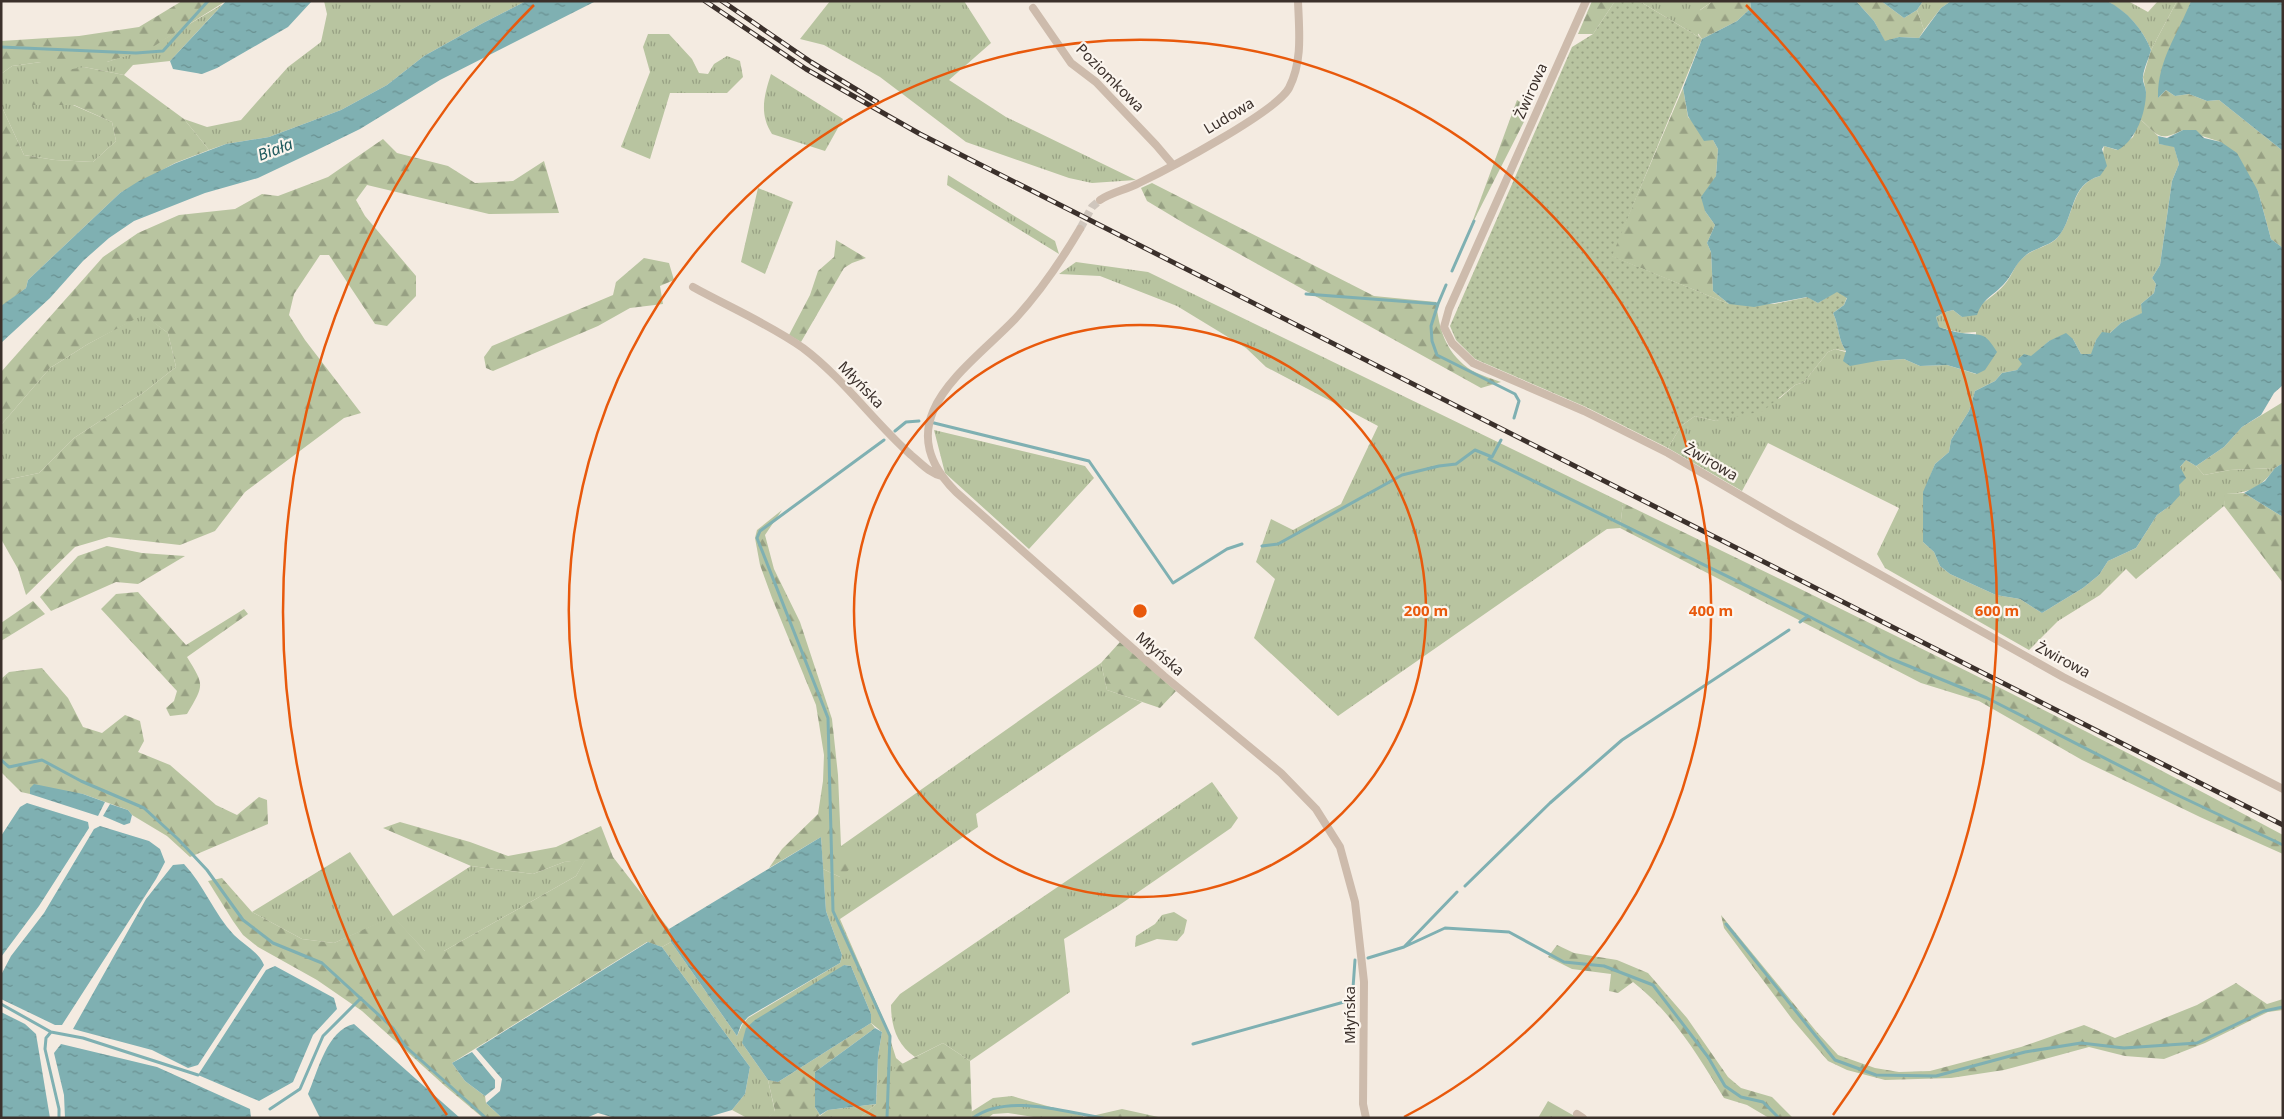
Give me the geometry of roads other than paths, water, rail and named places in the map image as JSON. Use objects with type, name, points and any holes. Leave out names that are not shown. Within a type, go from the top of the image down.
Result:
[{"type":"street","name":"Ludowa","points":[[1100,200],[1138,184],[1173,165],[1256,116],[1284,95],[1294,77],[1299,54],[1298,1]]},
{"type":"street","name":"Żwirowa","points":[[1586,1],[1449,309],[1444,327],[1452,343],[1472,363],[1584,411],[1668,453],[1788,523],[2063,677],[2283,789]]},
{"type":"street","name":"Poziomkowa","points":[[1034,8],[1071,63],[1096,82],[1173,165]]},
{"type":"street","points":[[942,476],[930,453],[927,436],[933,410],[948,386],[1028,304],[1054,270],[1080,229]]},
{"type":"street","name":"Młyńska","points":[[693,288],[770,328],[803,348],[832,374],[896,441],[933,474],[942,476],[956,492],[1143,658],[1281,773],[1316,810],[1340,847],[1355,902],[1364,982],[1363,1104],[1366,1118]]},
{"type":"water","points":[[226,1],[312,1],[288,27],[217,68],[202,74],[173,69],[170,61]]},
{"type":"water","name":"Biała","points":[[526,1],[596,1],[440,80],[360,129],[317,150],[258,178],[205,193],[134,221],[109,238],[83,261],[50,298],[1,343],[1,306],[26,288],[28,280],[120,193],[139,181],[176,163],[226,144],[269,137],[341,110],[387,85],[424,56]]},
{"type":"water","points":[[1750,1],[1856,1],[1874,21],[1885,41],[1899,37],[1919,38],[1941,8],[1951,1],[2107,1],[2128,15],[2144,35],[2151,50],[2143,76],[2146,100],[2139,125],[2130,140],[2118,150],[2104,146],[2102,149],[2107,166],[2100,176],[2090,180],[2083,186],[2058,237],[2051,243],[2029,253],[2021,259],[2007,281],[1988,298],[1979,309],[1977,315],[1962,317],[1953,310],[1936,317],[1939,327],[1959,333],[1983,336],[1989,341],[1997,352],[1985,370],[1977,374],[1947,365],[1920,366],[1904,359],[1850,366],[1843,361],[1846,351],[1833,313],[1844,305],[1847,298],[1837,292],[1818,303],[1807,297],[1754,307],[1729,304],[1713,291],[1711,252],[1707,243],[1715,225],[1705,211],[1701,197],[1716,176],[1718,149],[1713,140],[1704,141],[1688,116],[1683,88],[1702,39],[1737,21],[1751,8]]},
{"type":"water","points":[[1881,1],[1923,1],[1917,10],[1904,18]]},
{"type":"water","points":[[2191,1],[2283,1],[2283,151],[2219,100],[2207,101],[2189,94],[2175,96],[2166,90],[2158,98],[2161,72],[2169,48]]},
{"type":"water","points":[[2183,130],[2196,130],[2204,138],[2221,142],[2237,153],[2258,191],[2271,239],[2283,248],[2283,385],[2274,393],[2261,415],[2242,427],[2224,447],[2196,466],[2186,460],[2180,467],[2186,478],[2179,485],[2180,495],[2171,505],[2157,515],[2136,548],[2108,561],[2099,575],[2083,588],[2042,613],[2020,599],[1996,595],[1950,574],[1940,566],[1934,552],[1923,542],[1923,492],[1935,464],[1949,452],[1951,440],[1969,411],[1975,391],[1995,381],[2002,373],[2017,370],[2022,364],[2018,359],[2024,354],[2031,356],[2049,341],[2066,333],[2073,339],[2081,354],[2091,354],[2096,340],[2102,332],[2110,333],[2121,323],[2142,313],[2141,304],[2154,293],[2156,284],[2152,278],[2160,265],[2172,181],[2179,164],[2174,147],[2159,144],[2158,136],[2167,138]]},
{"type":"water","points":[[2283,463],[2283,517],[2244,493],[2265,481],[2275,468]]},
{"type":"water","points":[[34,784],[83,794],[105,802],[98,816],[30,794],[30,788]]},
{"type":"water","points":[[27,803],[88,822],[89,828],[39,906],[1,957],[1,836],[20,807]]},
{"type":"water","points":[[110,804],[128,810],[132,815],[130,823],[124,825],[103,816]]},
{"type":"water","points":[[100,826],[149,841],[160,849],[165,862],[62,1025],[55,1025],[1,999],[1,975],[11,956],[44,913],[94,829]]},
{"type":"water","points":[[821,837],[826,911],[842,955],[840,963],[748,1017],[741,1025],[737,1036],[671,942],[669,929]]},
{"type":"water","points":[[184,864],[227,927],[238,939],[255,952],[264,965],[198,1065],[188,1068],[152,1050],[73,1029],[146,899],[173,865]]},
{"type":"water","points":[[648,942],[662,947],[750,1067],[745,1094],[732,1110],[705,1118],[615,1118],[598,1113],[586,1118],[502,1118],[486,1103],[500,1091],[502,1079],[476,1049]]},
{"type":"water","points":[[844,965],[851,966],[871,1014],[871,1023],[778,1082],[768,1080],[742,1043],[746,1028],[755,1020]]},
{"type":"water","points":[[275,966],[334,998],[337,1009],[313,1035],[293,1082],[259,1101],[198,1075],[266,970]]},
{"type":"water","points":[[1,1012],[25,1024],[36,1034],[50,1118],[1,1118]]},
{"type":"water","points":[[354,1024],[460,1118],[320,1118],[308,1094],[330,1043],[337,1034]]},
{"type":"water","points":[[875,1028],[882,1032],[878,1056],[876,1104],[828,1110],[820,1115],[815,1107],[815,1072]]},
{"type":"water","points":[[61,1044],[157,1067],[250,1109],[251,1118],[65,1118],[64,1095],[54,1053]]},
{"type":"water","points":[[472,1052],[495,1080],[495,1088],[485,1096],[465,1081],[452,1063]]},
{"type":"waterway","points":[[1,47],[136,53],[163,51],[208,1]]},
{"type":"waterway","points":[[1452,271],[1474,221]]},
{"type":"waterway","points":[[1438,304],[1446,285]]},
{"type":"waterway","points":[[1306,294],[1438,304],[1431,326],[1432,341],[1437,355],[1515,394],[1519,401],[1514,418]]},
{"type":"waterway","points":[[895,431],[906,422],[919,421]]},
{"type":"waterway","points":[[934,423],[1089,461],[1173,583],[1227,549],[1242,544]]},
{"type":"waterway","points":[[884,440],[760,531],[757,538],[828,718],[833,911],[890,1036],[887,1118]]},
{"type":"waterway","points":[[1262,546],[1278,544],[1402,475],[1456,464],[1475,450],[1492,457],[1501,440]]},
{"type":"waterway","points":[[1489,459],[1808,616],[1889,658],[1987,698],[2173,793],[2283,845]]},
{"type":"waterway","points":[[1800,622],[1808,616]]},
{"type":"waterway","points":[[1465,886],[1550,803],[1622,740],[1789,630]]},
{"type":"waterway","points":[[1,760],[9,767],[42,760],[81,781],[144,808],[178,839],[207,870],[243,920],[273,943],[322,963],[393,1028],[405,1046],[486,1118]]},
{"type":"waterway","points":[[1368,958],[1404,947],[1457,892]]},
{"type":"waterway","points":[[1726,924],[1835,1060],[1876,1075],[1936,1076],[2025,1052],[2081,1043],[2124,1048],[2197,1043],[2264,1011],[2283,1007]]},
{"type":"waterway","points":[[1404,947],[1445,928],[1509,932],[1564,962],[1604,966],[1653,985],[1708,1057],[1725,1086],[1741,1097],[1763,1102],[1779,1118]]},
{"type":"waterway","points":[[1193,1044],[1344,1002],[1353,988],[1355,960]]},
{"type":"waterway","points":[[270,1109],[300,1089],[323,1036],[361,998]]},
{"type":"waterway","points":[[1,1004],[51,1032],[83,1038],[198,1075]]},
{"type":"waterway","points":[[51,1032],[46,1038],[45,1049],[59,1109],[59,1118]]},
{"type":"waterway","points":[[973,1118],[987,1111],[1019,1105],[1036,1106],[1103,1118]]},
{"type":"tunnel","points":[[1080,229],[1092,207],[1100,200]]},
{"type":"railway","points":[[705,1],[806,69],[920,134],[2283,825]]},
{"type":"railway","points":[[722,1],[811,62],[877,102]]}]
